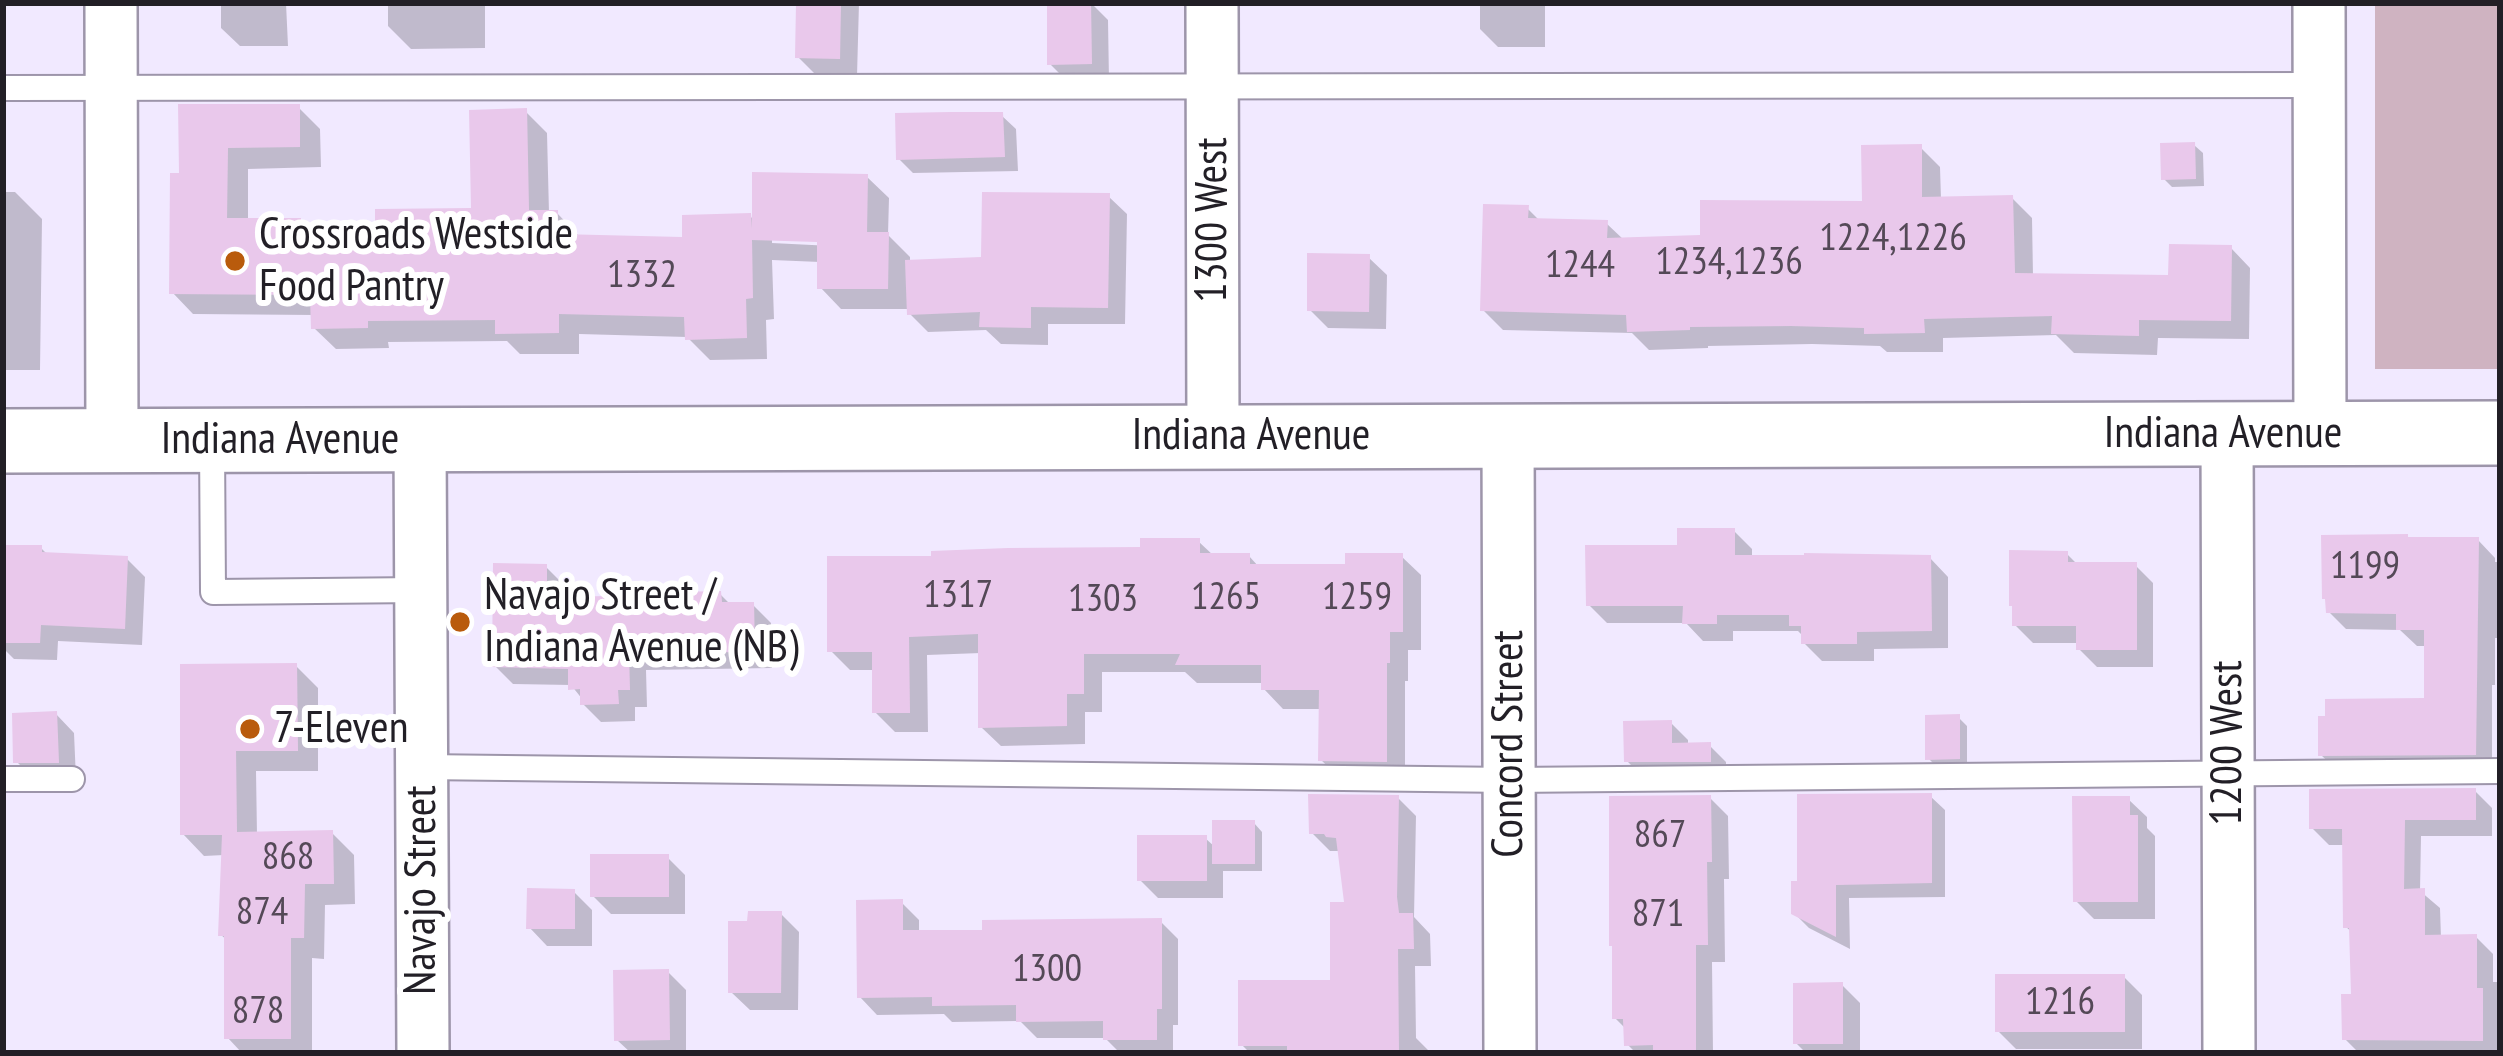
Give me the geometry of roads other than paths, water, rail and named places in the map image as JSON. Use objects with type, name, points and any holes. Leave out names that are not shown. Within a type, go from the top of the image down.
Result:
[{"type":"street","points":[[111,3],[112,441]]},
{"type":"street","name":"1300 West","points":[[1212,3],[1213,436]]},
{"type":"street","points":[[2319,3],[2320,434]]},
{"type":"street","name":"Indiana Avenue","points":[[3,441],[2500,433]]},
{"type":"street","name":"1200 West","points":[[2227,434],[2229,1053]]},
{"type":"street","name":"Concord Street","points":[[1508,436],[1510,1053]]},
{"type":"street","name":"Navajo Street","points":[[420,440],[423,1053]]},
{"type":"lane","points":[[3,88],[2319,85]]},
{"type":"lane","points":[[212,440],[213,592],[421,590]]},
{"type":"lane","points":[[422,767],[1510,780],[2500,771]]},
{"type":"lane","points":[[3,779],[72,779]]},
{"type":"place","name":"Crossroads Westside Food Pantry","points":[[235,261]]},
{"type":"place","name":"Navajo Street / Indiana Avenue (NB)","points":[[460,622]]},
{"type":"place","name":"7-Eleven","points":[[250,729]]}]
